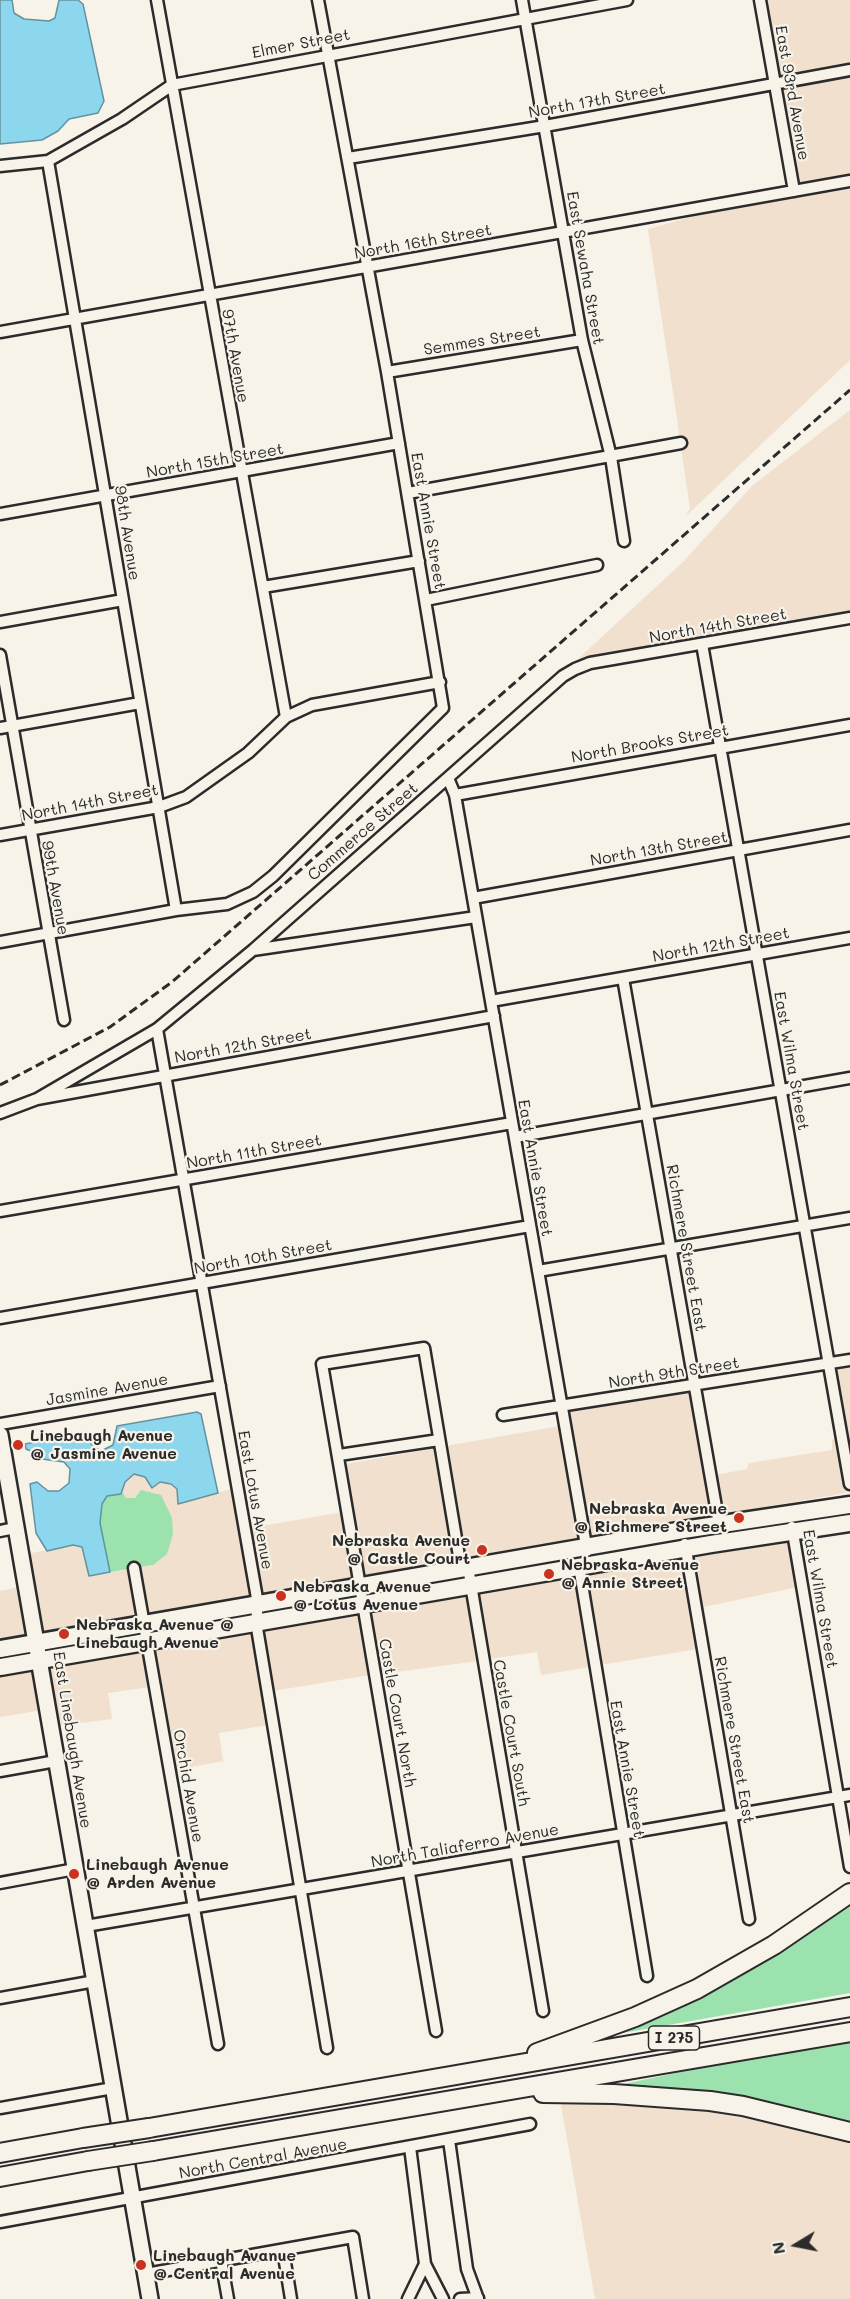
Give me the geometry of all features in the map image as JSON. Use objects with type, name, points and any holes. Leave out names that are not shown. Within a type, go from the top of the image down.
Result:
[{"type":"highway","points":[[499,2068],[635,2017],[697,1989],[764,1952],[850,1893]]},
{"type":"highway","name":"I 275","points":[[0,2153],[850,2007]]},
{"type":"highway","name":"I 275","points":[[0,2177],[850,2031]]},
{"type":"highway","points":[[499,2092],[614,2094],[710,2101],[743,2106],[850,2132]]},
{"type":"main road","points":[[0,1667],[686,1548],[791,1523],[850,1505]]},
{"type":"main road","points":[[0,1649],[719,1524],[850,1523]]},
{"type":"street","name":"97th Avenue","points":[[157,0],[286,717]]},
{"type":"street","name":"East Annie Street","points":[[176,910],[227,904],[253,892],[273,876],[443,708],[387,372],[318,0]]},
{"type":"street","name":"East Sewaha Street","points":[[522,0],[562,234],[582,340],[611,457],[624,541]]},
{"type":"street","name":"Elmer Street","points":[[0,166],[48,161],[122,119],[172,85],[327,54],[627,0]]},
{"type":"street","name":"East 93rd Avenue","points":[[760,0],[794,191]]},
{"type":"street","name":"North 17th Street","points":[[348,158],[545,126],[850,70]]},
{"type":"street","name":"98th Avenue","points":[[48,161],[176,910]]},
{"type":"street","name":"North 16th Street","points":[[0,332],[562,234],[850,181]]},
{"type":"street","name":"Semmes Street","points":[[387,372],[582,340]]},
{"type":"street","name":"North 15th Street","points":[[0,514],[399,443]]},
{"type":"street","points":[[408,493],[681,443]]},
{"type":"street","points":[[263,587],[419,561]]},
{"type":"street","points":[[426,600],[597,565]]},
{"type":"street","points":[[0,621],[123,600]]},
{"type":"street","name":"North 14th Street","points":[[590,663],[850,618]]},
{"type":"street","name":"East Wilma Street","points":[[702,644],[805,1226],[827,1364],[850,1484]]},
{"type":"street","name":"99th Avenue","points":[[0,655],[64,1020]]},
{"type":"street","name":"Commerce Street","points":[[37,1099],[158,1029],[253,950],[380,835],[563,676],[590,663]]},
{"type":"street","name":"North 14th Street","points":[[0,835],[159,807],[186,797],[248,753],[286,717],[312,705],[440,682]]},
{"type":"street","points":[[0,728],[140,703]]},
{"type":"street","name":"North Brooks Street","points":[[455,795],[850,724]]},
{"type":"street","name":"East Annie Street","points":[[448,778],[455,795],[477,917],[586,1547],[584,1565],[623,1833],[647,1976]]},
{"type":"street","name":"North 13th Street","points":[[473,898],[850,830]]},
{"type":"street","points":[[0,942],[176,910]]},
{"type":"street","points":[[253,950],[477,917]]},
{"type":"street","name":"North 12th Street","points":[[491,1001],[850,938]]},
{"type":"street","name":"Richmere Street East","points":[[623,978],[719,1524]]},
{"type":"street","name":"North 12th Street","points":[[0,1113],[37,1099],[494,1016]]},
{"type":"street","name":"East Lotus Avenue","points":[[158,1029],[258,1604],[256,1622],[327,2048]]},
{"type":"street","points":[[515,1137],[850,1078]]},
{"type":"street","name":"North 11th Street","points":[[0,1212],[512,1123]]},
{"type":"street","points":[[538,1271],[850,1218]]},
{"type":"street","name":"North 10th Street","points":[[0,1318],[530,1226]]},
{"type":"street","name":"Castle Court South","points":[[322,1364],[424,1348],[439,1440],[465,1568],[471,1586],[543,2011]]},
{"type":"street","name":"North 9th Street","points":[[503,1415],[850,1360]]},
{"type":"street","name":"Castle Court North","points":[[322,1364],[436,2031]]},
{"type":"street","name":"Jasmine Avenue","points":[[0,1424],[219,1386]]},
{"type":"street","name":"East Linebaugh Avenue","points":[[0,1435],[8,1530],[38,1642],[56,1761],[150,2299]]},
{"type":"street","points":[[339,1455],[439,1440]]},
{"type":"street","name":"East Wilma Street","points":[[791,1523],[844,1796],[850,1867]]},
{"type":"street","name":"Richmere Street East","points":[[682,1530],[749,1919]]},
{"type":"street","name":"Orchid Avenue","points":[[135,1568],[218,2044]]},
{"type":"street","points":[[0,1771],[56,1761]]},
{"type":"street","name":"North Taliaferro Avenue","points":[[86,1926],[844,1796]]},
{"type":"street","points":[[0,1883],[75,1869]]},
{"type":"street","points":[[0,1998],[95,1981]]},
{"type":"street","points":[[0,2108],[114,2088]]},
{"type":"street","name":"North Central Avenue","points":[[0,2222],[530,2124]]},
{"type":"street","points":[[449,2140],[467,2269],[478,2298],[460,2299]]},
{"type":"street","points":[[410,2147],[425,2264],[443,2299]]},
{"type":"street","points":[[146,2274],[352,2237],[363,2299]]},
{"type":"street","points":[[283,2250],[291,2299]]},
{"type":"street","points":[[221,2260],[228,2299]]},
{"type":"street","points":[[408,2299],[425,2264]]},
{"type":"shaded area","points":[[766,0],[850,0],[850,65],[779,78]]},
{"type":"shaded area","points":[[850,74],[850,176],[799,185],[781,87]]},
{"type":"shaded area","points":[[850,186],[850,360],[686,516],[690,508],[681,448],[687,446],[685,437],[680,438],[648,229],[708,212]]},
{"type":"shaded area","points":[[850,410],[850,613],[578,659],[683,562],[752,486]]},
{"type":"shaded area","points":[[850,1364],[850,1455],[833,1367]]},
{"type":"shaded area","points":[[688,1391],[713,1516],[590,1537],[568,1411]]},
{"type":"shaded area","points":[[560,1426],[579,1539],[465,1558],[446,1446]]},
{"type":"shaded area","points":[[836,1438],[846,1493],[723,1514],[716,1475],[747,1469],[749,1463],[832,1450],[832,1440]]},
{"type":"shaded area","points":[[435,1448],[455,1560],[364,1576],[346,1464]]},
{"type":"shaded area","points":[[134,1474],[145,1477],[150,1486],[160,1482],[171,1484],[177,1489],[178,1503],[232,1489],[251,1595],[148,1613],[140,1567],[153,1565],[135,1498],[126,1498],[122,1492],[125,1482]]},
{"type":"shaded area","points":[[343,1512],[354,1577],[262,1593],[250,1528]]},
{"type":"shaded area","points":[[789,1538],[797,1587],[704,1607],[711,1647],[708,1647],[692,1554]]},
{"type":"shaded area","points":[[73,1545],[82,1547],[120,1571],[129,1569],[137,1615],[41,1631],[26,1554]]},
{"type":"shaded area","points":[[682,1555],[698,1649],[600,1665],[585,1572]]},
{"type":"shaded area","points":[[574,1573],[590,1667],[541,1675],[537,1652],[489,1659],[477,1590]]},
{"type":"shaded area","points":[[21,1587],[31,1633],[0,1638],[0,1591]]},
{"type":"shaded area","points":[[466,1591],[478,1661],[380,1674],[369,1608]]},
{"type":"shaded area","points":[[359,1610],[370,1675],[273,1691],[262,1626]]},
{"type":"shaded area","points":[[252,1628],[268,1725],[219,1733],[223,1761],[175,1770],[153,1645]]},
{"type":"shaded area","points":[[143,1647],[150,1687],[108,1693],[112,1719],[56,1726],[47,1664]]},
{"type":"shaded area","points":[[36,1665],[43,1710],[0,1717],[0,1672]]},
{"type":"shaded area","points":[[560,2099],[709,2106],[850,2137],[850,2299],[595,2299]]},
{"type":"green space","points":[[141,1490],[161,1495],[172,1518],[173,1534],[167,1554],[153,1565],[140,1567],[139,1562],[129,1564],[129,1569],[110,1572],[100,1523],[102,1504],[107,1496],[122,1492],[126,1498],[135,1498]]},
{"type":"green space","points":[[850,1897],[850,1993],[600,2037]]},
{"type":"green space","points":[[850,2041],[850,2126],[604,2088],[724,2063]]},
{"type":"water","points":[[0,0],[12,0],[14,13],[24,19],[49,21],[55,18],[59,0],[78,0],[83,4],[104,101],[98,113],[69,119],[58,131],[42,140],[0,144]]},
{"type":"water","points":[[197,1412],[201,1414],[218,1493],[178,1504],[177,1489],[171,1484],[160,1482],[152,1488],[145,1477],[134,1474],[125,1482],[121,1494],[107,1496],[102,1504],[100,1523],[110,1572],[89,1576],[82,1547],[73,1545],[47,1551],[36,1533],[30,1484],[37,1482],[48,1491],[59,1491],[69,1483],[70,1469],[64,1462],[42,1459],[40,1455],[26,1449],[25,1444],[87,1432],[91,1444],[101,1451],[113,1445],[117,1426]]},
{"type":"railway","points":[[0,1085],[110,1027],[172,982],[850,390]]},
{"type":"place","name":"Linebaugh Avenue @ Jasmine Avenue","points":[[18,1445]]},
{"type":"place","name":"Nebraska Avenue @ Richmere Street","points":[[739,1518]]},
{"type":"place","name":"Nebraska Avenue @ Castle Court","points":[[482,1550]]},
{"type":"place","name":"Nebraska Avenue @ Annie Street","points":[[549,1574]]},
{"type":"place","name":"Nebraska Avenue @ Lotus Avenue","points":[[281,1596]]},
{"type":"place","name":"Nebraska Avenue @ Linebaugh Avenue","points":[[64,1634]]},
{"type":"place","name":"Linebaugh Avenue @ Arden Avenue","points":[[74,1874]]},
{"type":"place","name":"Linebaugh Avanue @ Central Avenue","points":[[141,2265]]}]
